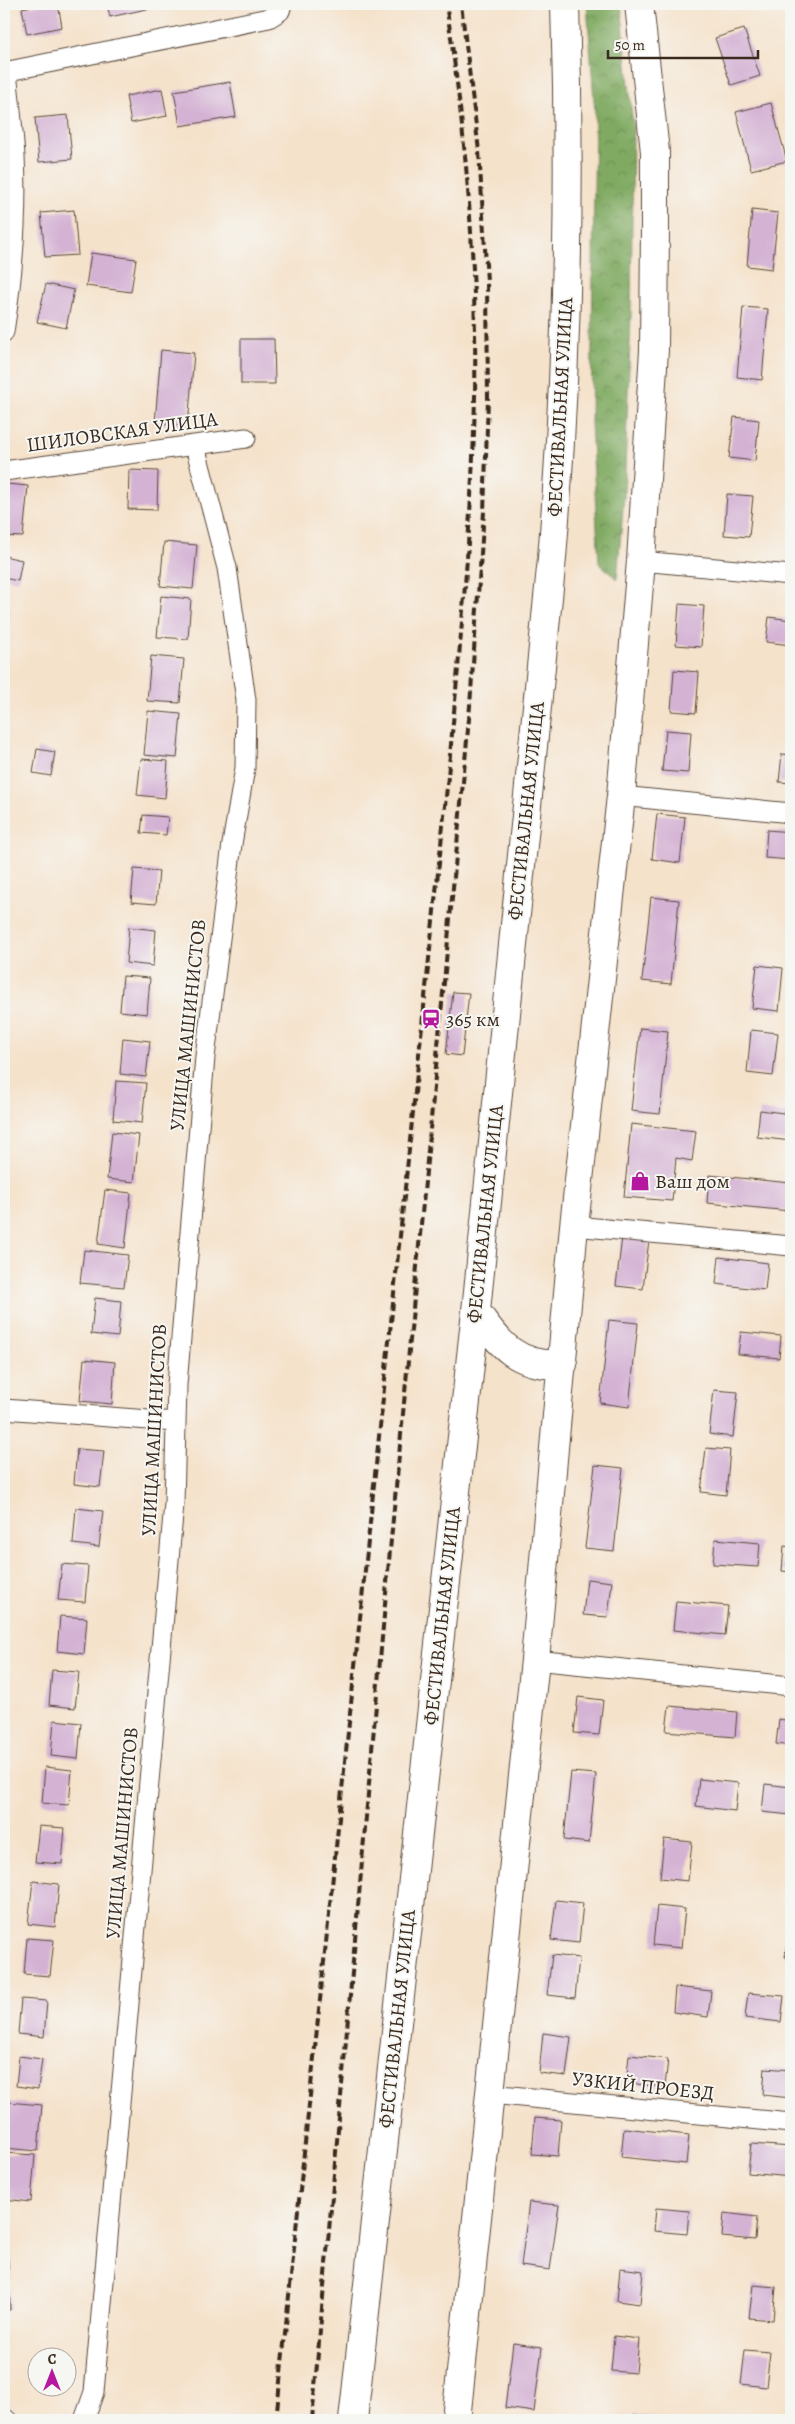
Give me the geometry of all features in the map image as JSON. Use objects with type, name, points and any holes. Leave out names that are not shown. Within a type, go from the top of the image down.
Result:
[{"type":"main road","name":"ФЕСТИВАЛЬНАЯ УЛИЦА","points":[[353,2420],[476,1311],[560,461],[566,242],[565,4]]},
{"type":"main road","points":[[456,2420],[535,1660],[574,1226],[621,796],[641,561],[654,350],[655,152],[639,4]]},
{"type":"main road","points":[[476,1311],[491,1333],[509,1351],[531,1362],[546,1365],[563,1364]]},
{"type":"street","points":[[4,332],[10,291],[15,226],[15,156],[5,72],[269,18],[280,12],[282,4]]},
{"type":"street","name":"ШИЛОВСКАЯ УЛИЦА","points":[[4,471],[246,438]]},
{"type":"street","name":"УЛИЦА МАШИНИСТОВ","points":[[84,2420],[95,2382],[174,1504],[175,1422],[205,1057],[228,874],[245,768],[246,700],[227,568],[195,446]]},
{"type":"street","points":[[641,561],[791,575]]},
{"type":"street","points":[[621,796],[791,813]]},
{"type":"street","points":[[574,1226],[791,1246]]},
{"type":"street","points":[[4,1409],[175,1422]]},
{"type":"street","points":[[535,1660],[791,1686]]},
{"type":"street","name":"УЗКИЙ ПРОЕЗД","points":[[490,2094],[791,2123]]},
{"type":"street","points":[[4,2418],[8,2420]]},
{"type":"green space","points":[[587,4],[621,4],[633,126],[631,316],[624,496],[617,579],[599,563],[591,423],[595,113]]},
{"type":"building","points":[[44,4],[58,4],[62,27],[27,34],[22,8]]},
{"type":"building","points":[[107,4],[150,4],[151,8],[110,17]]},
{"type":"building","points":[[744,29],[760,76],[731,85],[715,38]]},
{"type":"building","points":[[230,82],[236,117],[180,126],[174,91]]},
{"type":"building","points":[[162,89],[167,116],[131,123],[126,96]]},
{"type":"building","points":[[771,103],[787,161],[751,170],[736,112]]},
{"type":"building","points":[[68,115],[72,159],[39,162],[35,118]]},
{"type":"building","points":[[74,210],[78,255],[45,257],[41,213]]},
{"type":"building","points":[[752,210],[778,213],[772,269],[747,266]]},
{"type":"building","points":[[91,253],[136,259],[131,292],[86,286]]},
{"type":"building","points":[[46,284],[74,290],[66,328],[37,322]]},
{"type":"building","points":[[743,307],[768,309],[762,380],[737,377]]},
{"type":"building","points":[[241,339],[274,339],[275,384],[241,384]]},
{"type":"building","points":[[161,350],[194,353],[188,426],[155,423]]},
{"type":"building","points":[[734,417],[759,420],[755,461],[729,458]]},
{"type":"building","points":[[129,470],[158,471],[157,510],[128,509]]},
{"type":"building","points":[[7,484],[28,486],[23,537],[4,536]]},
{"type":"building","points":[[727,494],[753,496],[749,537],[724,535]]},
{"type":"building","points":[[164,542],[197,545],[193,589],[160,586]]},
{"type":"building","points":[[4,556],[22,560],[18,581],[4,578]]},
{"type":"building","points":[[161,596],[191,599],[188,639],[157,637]]},
{"type":"building","points":[[679,604],[704,606],[701,647],[676,645]]},
{"type":"building","points":[[4,610],[10,611],[7,632],[4,632]]},
{"type":"building","points":[[769,617],[791,620],[791,645],[766,642]]},
{"type":"building","points":[[151,656],[184,659],[180,703],[147,701]]},
{"type":"building","points":[[674,670],[699,672],[696,713],[671,711]]},
{"type":"building","points":[[148,711],[181,714],[177,758],[144,755]]},
{"type":"building","points":[[666,730],[691,732],[688,773],[662,771]]},
{"type":"building","points":[[37,749],[55,752],[51,776],[33,773]]},
{"type":"building","points":[[782,754],[791,755],[791,783],[779,782]]},
{"type":"building","points":[[141,759],[168,761],[165,798],[137,795]]},
{"type":"building","points":[[657,814],[685,817],[680,863],[652,859]]},
{"type":"building","points":[[143,815],[168,817],[166,835],[141,833]]},
{"type":"building","points":[[767,830],[791,832],[791,860],[765,858]]},
{"type":"building","points":[[134,869],[159,871],[156,904],[131,902]]},
{"type":"building","points":[[651,897],[679,900],[671,984],[642,981]]},
{"type":"building","points":[[129,927],[156,930],[153,966],[126,963]]},
{"type":"building","points":[[757,965],[783,968],[779,1011],[752,1008]]},
{"type":"building","points":[[123,976],[150,978],[147,1014],[120,1011]]},
{"type":"building","points":[[453,992],[469,993],[462,1056],[446,1054]]},
{"type":"building","points":[[640,1028],[668,1031],[660,1114],[631,1111]]},
{"type":"building","points":[[751,1030],[778,1033],[773,1076],[747,1073]]},
{"type":"building","points":[[123,1038],[150,1041],[146,1077],[120,1074]]},
{"type":"building","points":[[116,1081],[146,1083],[142,1123],[113,1120]]},
{"type":"building","points":[[760,1110],[791,1114],[791,1141],[757,1137]]},
{"type":"building","points":[[631,1124],[696,1131],[692,1161],[676,1158],[672,1201],[624,1197]]},
{"type":"building","points":[[112,1132],[139,1135],[134,1182],[107,1179]]},
{"type":"building","points":[[709,1175],[791,1183],[790,1211],[707,1203]]},
{"type":"building","points":[[105,1190],[131,1193],[125,1248],[98,1244]]},
{"type":"building","points":[[622,1237],[649,1240],[643,1289],[616,1286]]},
{"type":"building","points":[[84,1250],[128,1255],[124,1287],[80,1283]]},
{"type":"building","points":[[719,1257],[768,1263],[765,1290],[716,1284]]},
{"type":"building","points":[[95,1298],[121,1301],[118,1337],[91,1334]]},
{"type":"building","points":[[609,1320],[638,1323],[629,1407],[600,1403]]},
{"type":"building","points":[[741,1332],[781,1336],[779,1358],[738,1354]]},
{"type":"building","points":[[84,1359],[115,1362],[112,1404],[80,1401]]},
{"type":"building","points":[[714,1390],[738,1392],[733,1437],[709,1434]]},
{"type":"building","points":[[706,1448],[730,1450],[726,1495],[701,1492]]},
{"type":"building","points":[[77,1449],[104,1451],[100,1487],[74,1484]]},
{"type":"building","points":[[595,1465],[623,1468],[614,1551],[585,1548]]},
{"type":"building","points":[[76,1508],[103,1511],[99,1547],[73,1544]]},
{"type":"building","points":[[715,1539],[760,1543],[758,1567],[713,1564]]},
{"type":"building","points":[[784,1546],[791,1547],[791,1572],[782,1571]]},
{"type":"building","points":[[62,1564],[88,1566],[85,1602],[58,1600]]},
{"type":"building","points":[[587,1579],[612,1582],[608,1617],[583,1615]]},
{"type":"building","points":[[676,1601],[728,1606],[725,1635],[673,1630]]},
{"type":"building","points":[[60,1616],[87,1618],[84,1654],[57,1651]]},
{"type":"building","points":[[52,1670],[79,1672],[75,1708],[49,1705]]},
{"type":"building","points":[[578,1697],[603,1700],[599,1735],[574,1733]]},
{"type":"building","points":[[669,1706],[737,1712],[735,1737],[666,1731]]},
{"type":"building","points":[[779,1719],[791,1721],[791,1746],[776,1744]]},
{"type":"building","points":[[54,1720],[81,1723],[78,1759],[51,1756]]},
{"type":"building","points":[[45,1767],[72,1770],[69,1805],[42,1803]]},
{"type":"building","points":[[571,1772],[596,1774],[589,1843],[564,1840]]},
{"type":"building","points":[[699,1779],[738,1783],[735,1811],[696,1806]]},
{"type":"building","points":[[765,1784],[791,1787],[791,1815],[762,1812]]},
{"type":"building","points":[[39,1826],[65,1828],[62,1864],[35,1862]]},
{"type":"building","points":[[664,1839],[692,1842],[688,1881],[660,1878]]},
{"type":"building","points":[[33,1881],[59,1884],[55,1927],[28,1924]]},
{"type":"building","points":[[556,1900],[583,1903],[579,1943],[551,1940]]},
{"type":"building","points":[[657,1906],[685,1909],[681,1948],[653,1945]]},
{"type":"building","points":[[791,1918],[791,1958],[785,1957]]},
{"type":"building","points":[[27,1938],[54,1940],[50,1976],[24,1974]]},
{"type":"building","points":[[552,1955],[579,1958],[575,1998],[547,1995]]},
{"type":"building","points":[[675,1987],[711,1991],[708,2017],[673,2012]]},
{"type":"building","points":[[748,1993],[784,1996],[781,2022],[745,2018]]},
{"type":"building","points":[[21,1999],[47,2001],[44,2037],[18,2034]]},
{"type":"building","points":[[543,2033],[571,2037],[566,2076],[539,2073]]},
{"type":"building","points":[[629,2055],[668,2059],[665,2087],[626,2083]]},
{"type":"building","points":[[19,2056],[42,2059],[38,2089],[16,2086]]},
{"type":"building","points":[[765,2068],[791,2070],[791,2098],[763,2095]]},
{"type":"building","points":[[7,2102],[42,2105],[38,2151],[4,2148]]},
{"type":"building","points":[[535,2118],[561,2120],[558,2156],[532,2154]]},
{"type":"building","points":[[624,2128],[689,2135],[686,2164],[621,2157]]},
{"type":"building","points":[[751,2144],[791,2147],[791,2177],[748,2173]]},
{"type":"building","points":[[4,2153],[35,2155],[31,2202],[4,2199]]},
{"type":"building","points":[[529,2202],[559,2205],[550,2270],[521,2266]]},
{"type":"building","points":[[656,2208],[689,2211],[687,2234],[654,2231]]},
{"type":"building","points":[[724,2213],[757,2217],[755,2240],[722,2237]]},
{"type":"building","points":[[8,2259],[10,2310],[4,2310],[4,2260]]},
{"type":"building","points":[[620,2268],[643,2271],[640,2304],[617,2301]]},
{"type":"building","points":[[753,2285],[776,2287],[773,2320],[749,2318]]},
{"type":"building","points":[[614,2336],[639,2339],[636,2373],[611,2371]]},
{"type":"building","points":[[513,2343],[542,2347],[534,2412],[505,2408]]},
{"type":"building","points":[[745,2350],[770,2352],[766,2387],[741,2384]]},
{"type":"building","points":[[634,2415],[665,2419],[665,2420],[633,2420]]},
{"type":"railway","points":[[276,2420],[447,787],[468,544],[475,397],[474,298],[469,200],[459,101],[446,4]]},
{"type":"railway","points":[[312,2420],[387,1582],[469,719],[484,512],[488,399],[487,281],[479,151],[461,4]]},
{"type":"place","name":"365 км","points":[[431,1019]]},
{"type":"place","name":"Ваш дом","points":[[640,1181]]}]
